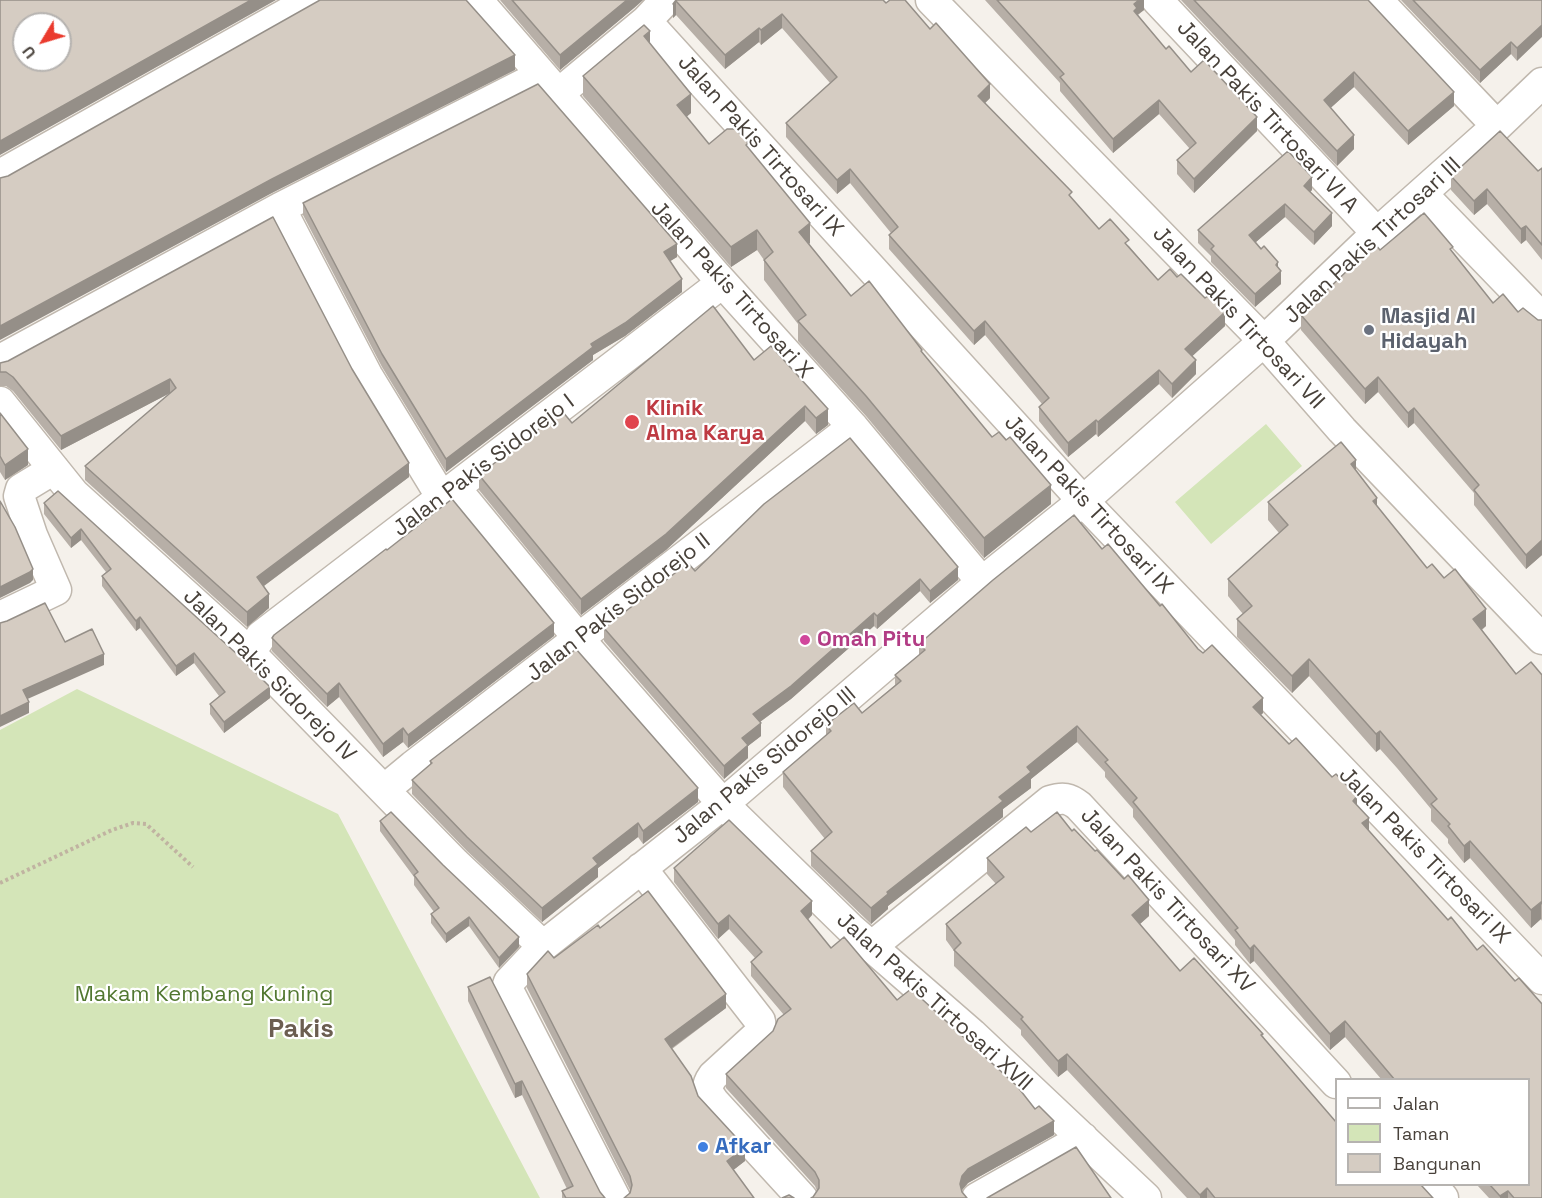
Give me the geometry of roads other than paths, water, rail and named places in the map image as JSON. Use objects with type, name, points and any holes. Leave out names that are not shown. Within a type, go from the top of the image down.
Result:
[{"type":"street","points":[[0,175],[311,0]]},
{"type":"street","name":"Jalan Pakis Tirtosari X","points":[[477,0],[722,283],[853,427],[982,582]]},
{"type":"street","points":[[0,360],[280,208],[550,84],[646,21],[666,0]]},
{"type":"street","name":"Jalan Pakis Tirtosari VII","points":[[931,0],[1264,341],[1342,430],[1542,639]]},
{"type":"street","name":"Jalan Pakis Tirtosari VI A","points":[[1157,0],[1377,233]]},
{"type":"street","points":[[1377,0],[1497,126]]},
{"type":"street","name":"Jalan Pakis Tirtosari IX","points":[[646,21],[1083,501],[1542,979]]},
{"type":"street","name":"Jalan Pakis Tirtosari III","points":[[982,582],[1083,501],[1264,341],[1377,233],[1542,83]]},
{"type":"street","points":[[1422,194],[1542,318]]},
{"type":"street","name":"Jalan Pakis Tirtosari XVII","points":[[280,208],[367,375],[449,493],[723,804],[850,928],[972,1034],[1146,1198]]},
{"type":"street","name":"Jalan Pakis Sidorejo I","points":[[250,653],[261,636],[722,283]]},
{"type":"street","name":"Jalan Pakis Sidorejo IV","points":[[0,402],[74,494],[250,653],[455,863],[543,945]]},
{"type":"street","name":"Jalan Pakis Sidorejo II","points":[[384,790],[853,427]]},
{"type":"street","points":[[0,617],[56,590],[32,535],[19,496],[21,489],[54,470]]},
{"type":"street","name":"Jalan Pakis Sidorejo III","points":[[615,1198],[507,988],[509,982],[543,945],[723,804],[982,582]]},
{"type":"street","name":"Jalan Pakis Tirtosari XV","points":[[871,946],[1050,801],[1061,798],[1070,799],[1335,1082]]},
{"type":"street","points":[[641,868],[760,1021],[761,1032],[713,1076],[708,1084],[707,1092],[715,1104],[802,1198]]},
{"type":"street","points":[[977,1198],[1083,1138]]},
{"type":"street","points":[[1432,1186],[1443,1198]]},
{"type":"place","name":"Masjid Al Hidayah","points":[[1369,330]]},
{"type":"place","name":"Klinik Alma Karya","points":[[632,422]]},
{"type":"place","name":"Omah Pitu","points":[[805,640]]},
{"type":"place","name":"Afkar","points":[[703,1147]]},
{"type":"district","name":"Pakis","points":[[301,1030]]},
{"type":"park label","name":"Makam Kembang Kuning","points":[[204,995]]}]
